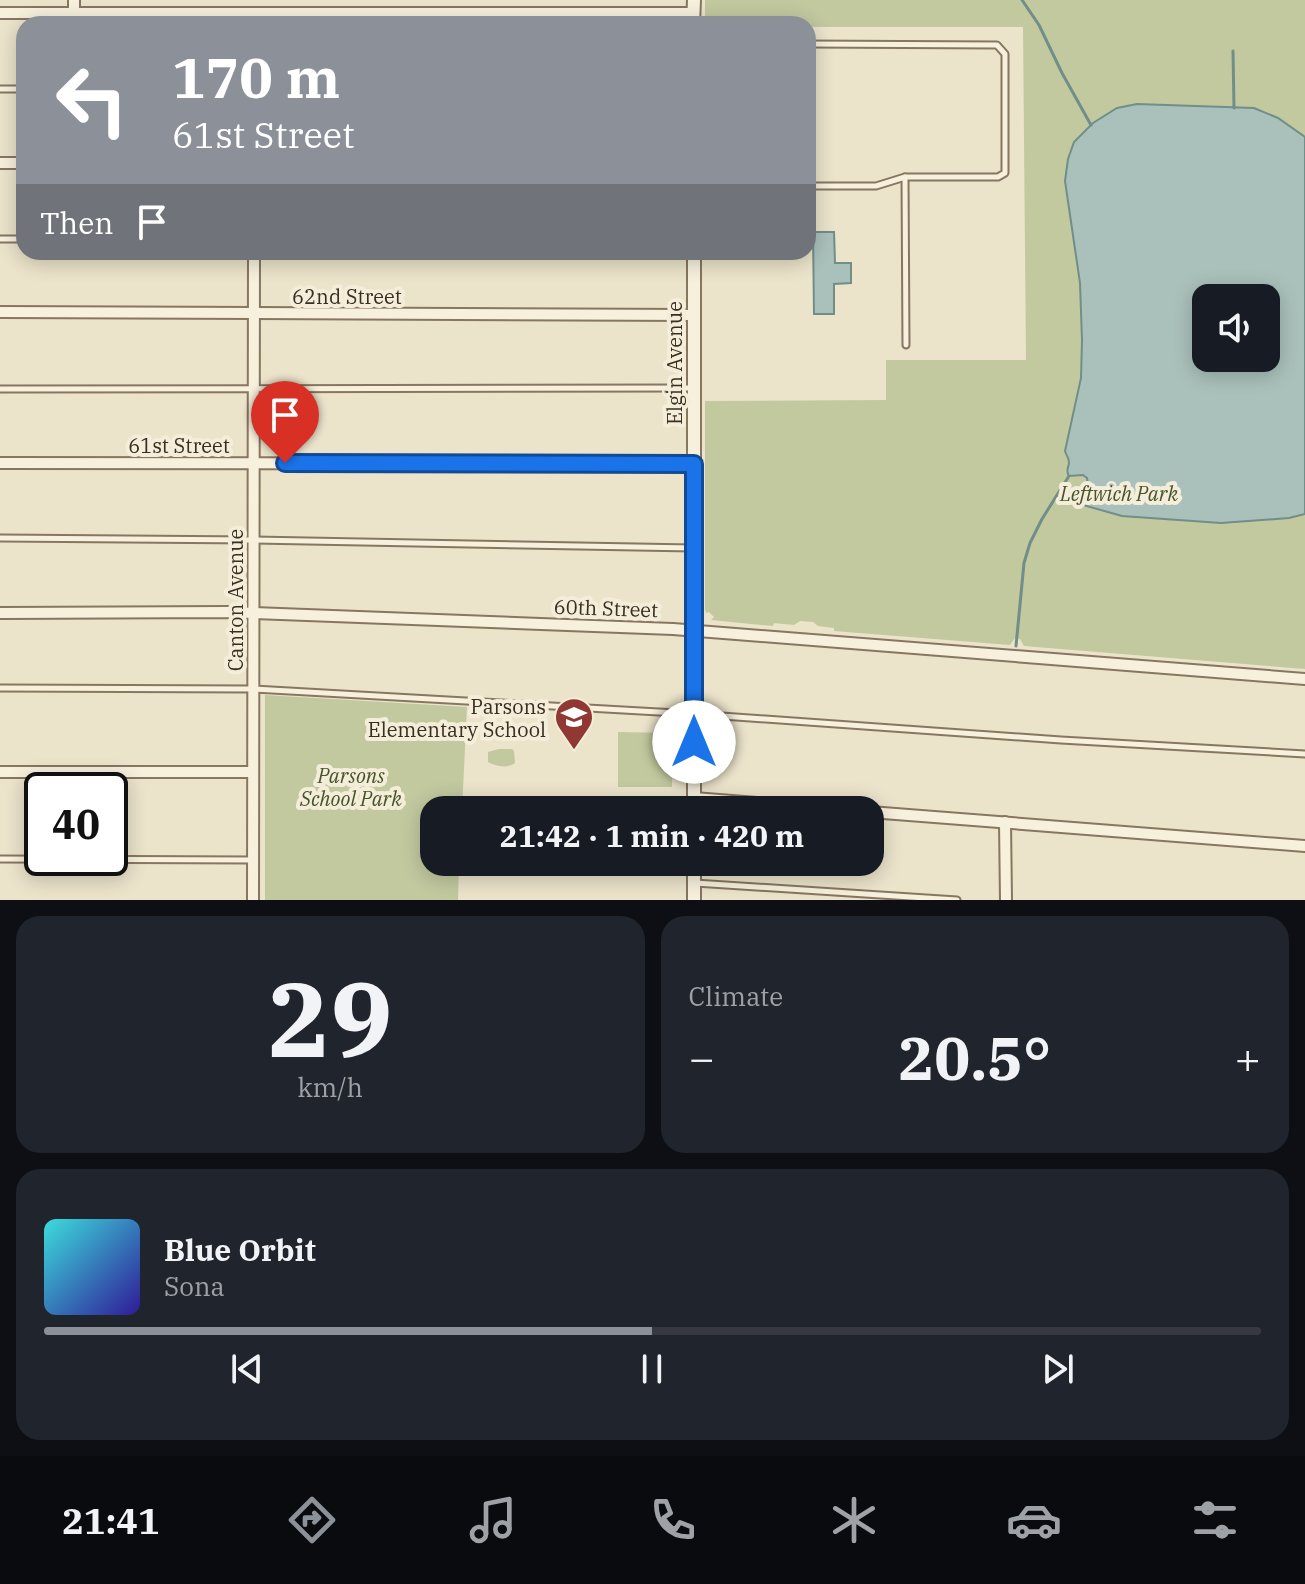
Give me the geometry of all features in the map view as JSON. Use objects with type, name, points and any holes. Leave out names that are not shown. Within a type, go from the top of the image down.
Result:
[{"type":"street","points":[[74,0],[74,13]]},
{"type":"street","points":[[400,16],[694,12]]},
{"type":"street","points":[[0,13],[181,16]]},
{"type":"street","name":"Canton Avenue","points":[[253,900],[254,260]]},
{"type":"street","name":"Elgin Avenue","points":[[692,796],[694,260]]},
{"type":"street","name":"62nd Street","points":[[0,312],[694,315]]},
{"type":"street","name":"61st Street","points":[[0,463],[694,464]]},
{"type":"street","name":"60th Street","points":[[0,613],[253,613],[694,630],[1305,679]]},
{"type":"street","points":[[0,772],[253,772]]},
{"type":"street","points":[[884,813],[1305,846]]},
{"type":"street","points":[[1005,822],[1006,900]]},
{"type":"street","points":[[694,876],[694,900]]},
{"type":"lane","points":[[816,44],[997,45],[1005,54],[1005,173],[998,177],[905,177],[876,186],[816,186]]},
{"type":"lane","points":[[905,177],[906,345]]},
{"type":"lane","points":[[0,389],[694,388]]},
{"type":"lane","points":[[0,538],[694,548]]},
{"type":"lane","points":[[0,688],[253,689],[1305,754]]},
{"type":"lane","points":[[0,859],[253,860]]},
{"type":"lane","points":[[694,883],[957,900]]},
{"type":"green space","name":"Leftwich Park","points":[[705,0],[1305,0],[1305,669],[1024,646],[1020,639],[1015,638],[1010,645],[834,631],[834,628],[818,626],[813,622],[800,621],[794,625],[774,623],[773,626],[711,620],[714,617],[705,609],[705,401],[886,400],[886,360],[1026,360],[1023,27],[816,27],[816,16],[705,16]]},
{"type":"green space","name":"Parsons School Park","points":[[265,695],[467,707],[463,796],[420,796],[420,876],[459,876],[458,900],[265,900]]},
{"type":"green space","points":[[618,732],[672,733],[672,787],[618,787]]},
{"type":"green space","points":[[512,749],[515,763],[501,766],[488,762],[488,752]]},
{"type":"water","points":[[1137,104],[1254,108],[1278,118],[1305,137],[1305,514],[1221,523],[1122,516],[1076,503],[1077,497],[1089,491],[1087,478],[1083,475],[1069,476],[1065,451],[1081,378],[1082,340],[1080,283],[1065,181],[1074,142],[1093,123],[1117,108]]},
{"type":"water","points":[[816,232],[834,232],[835,263],[851,263],[851,283],[834,284],[834,314],[814,314]]},
{"type":"waterway","points":[[1022,0],[1039,25],[1091,125]]},
{"type":"waterway","points":[[1233,51],[1234,108]]},
{"type":"waterway","points":[[1016,646],[1024,563],[1030,543],[1069,476]]},
{"type":"place","name":"Parsons Elementary School","points":[[574,751]]},
{"type":"route","points":[[285,463],[694,464],[694,742]]}]
